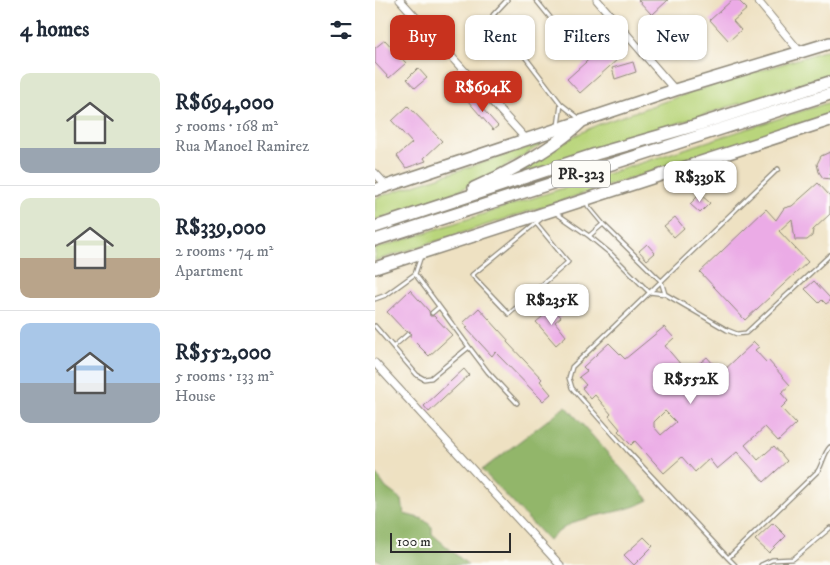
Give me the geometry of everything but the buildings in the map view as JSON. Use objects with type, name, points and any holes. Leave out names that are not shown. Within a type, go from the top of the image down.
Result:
[{"type":"main road","points":[[375,190],[675,90],[830,43]]},
{"type":"main road","name":"PR-323","points":[[375,227],[596,154],[697,125],[830,82]]},
{"type":"main road","name":"PR-323","points":[[375,240],[830,94]]},
{"type":"main road","points":[[375,268],[830,120]]},
{"type":"main road","points":[[452,202],[456,197],[495,179],[568,135],[582,121]]},
{"type":"street","points":[[401,0],[526,139]]},
{"type":"street","points":[[597,0],[675,90]]},
{"type":"street","points":[[757,0],[800,52]]},
{"type":"street","points":[[375,173],[387,186]]},
{"type":"street","points":[[375,363],[560,565]]},
{"type":"lane","points":[[507,0],[493,15],[561,104],[582,121]]},
{"type":"lane","points":[[536,0],[548,15]]},
{"type":"lane","points":[[557,129],[561,104]]},
{"type":"lane","points":[[735,565],[627,450],[572,388],[569,378],[572,368],[778,169]]},
{"type":"lane","points":[[587,200],[588,206],[603,224],[661,281],[665,294]]},
{"type":"lane","points":[[536,223],[568,262],[509,314],[473,275],[536,223],[552,210],[611,254],[649,292],[665,294],[737,334],[745,333],[830,255]]},
{"type":"lane","points":[[589,236],[603,224]]},
{"type":"lane","points":[[375,299],[386,295],[415,274],[422,252]]},
{"type":"lane","points":[[415,274],[469,348],[517,403]]},
{"type":"lane","points":[[432,313],[439,307]]},
{"type":"lane","points":[[375,326],[417,375],[424,379],[431,378],[469,348]]},
{"type":"lane","points":[[393,348],[408,334]]},
{"type":"lane","points":[[728,558],[818,471],[823,463],[826,451],[830,447]]},
{"type":"lane","points":[[761,565],[772,560],[793,559],[830,528]]},
{"type":"green space","points":[[830,49],[830,74],[512,177],[572,137],[597,125],[692,92]]},
{"type":"green space","points":[[830,102],[830,114],[375,261],[375,249]]},
{"type":"green space","points":[[541,144],[481,181],[428,203],[375,220],[375,198]]},
{"type":"green space","points":[[566,406],[649,500],[623,510],[577,521],[565,527],[548,540],[482,470]]},
{"type":"green space","points":[[375,472],[386,488],[402,500],[404,514],[423,519],[432,527],[432,534],[468,565],[385,565],[375,558]]}]
